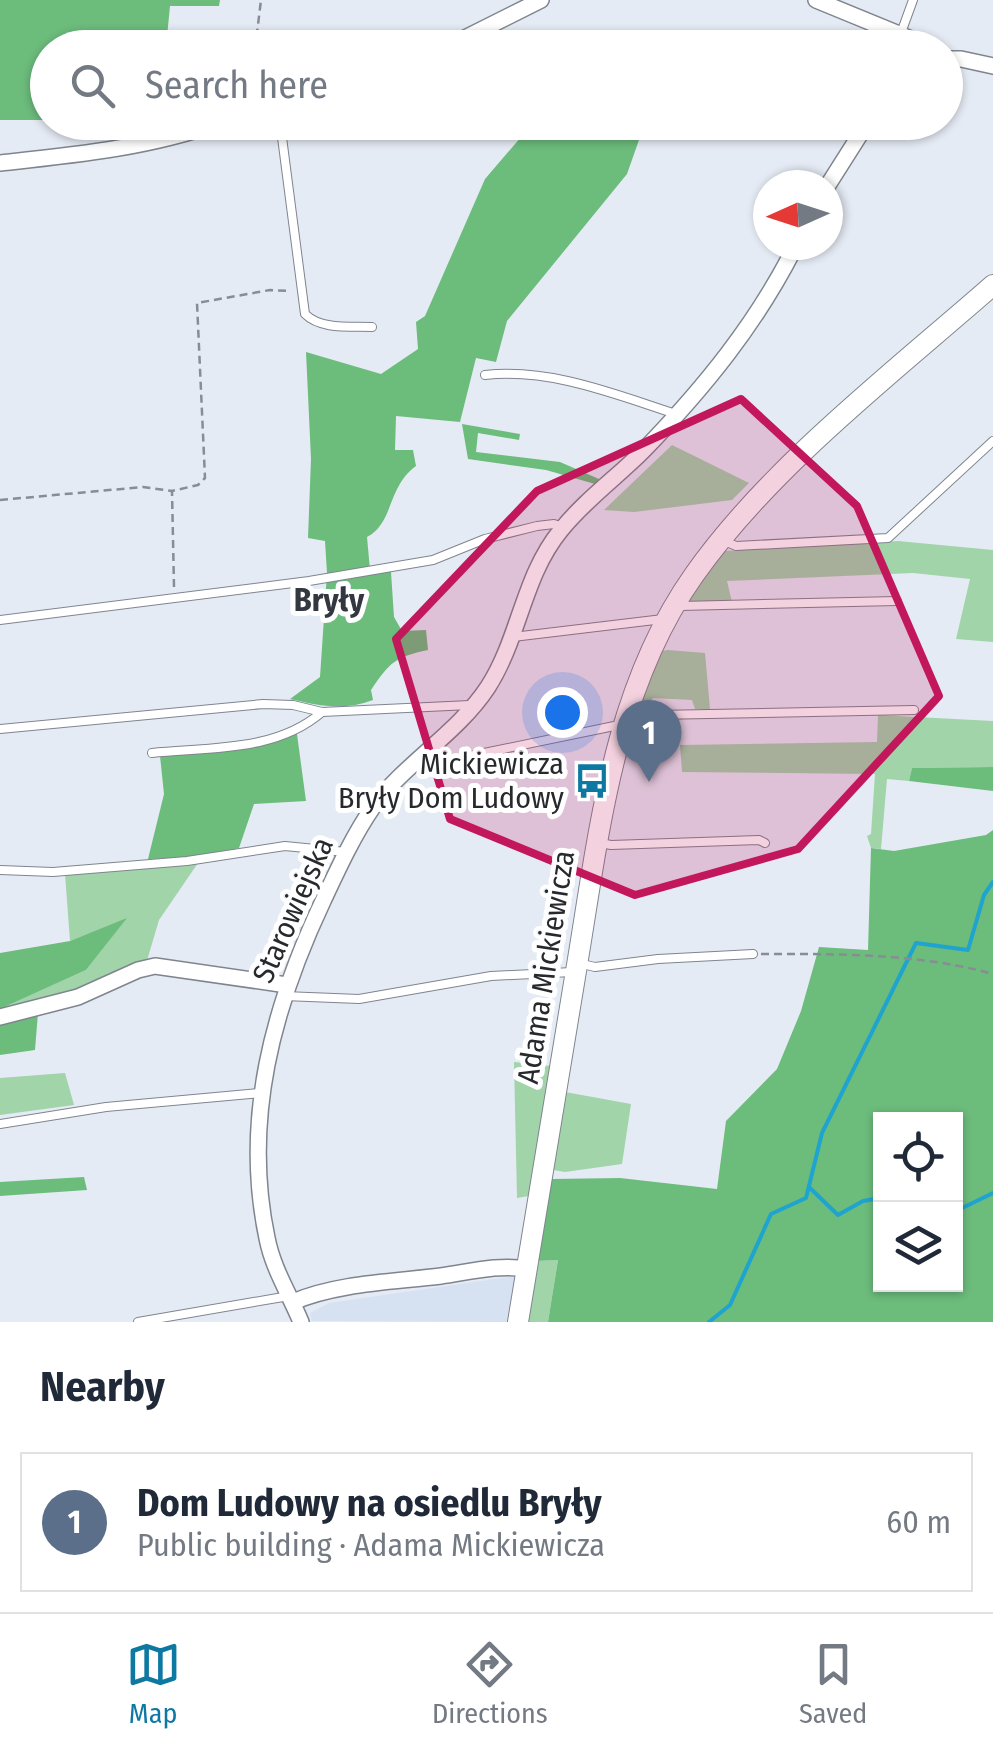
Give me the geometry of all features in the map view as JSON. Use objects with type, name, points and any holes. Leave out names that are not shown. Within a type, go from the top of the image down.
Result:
[{"type":"street","points":[[481,30],[541,0]]},
{"type":"street","points":[[816,0],[893,30]]},
{"type":"street","points":[[963,58],[993,66]]},
{"type":"street","points":[[0,163],[165,140]]},
{"type":"street","points":[[838,170],[857,140]]},
{"type":"street","name":"Starowiejska","points":[[301,1322],[272,1260],[262,1209],[260,1093],[285,991],[346,852],[374,808],[474,704],[499,669],[533,576],[563,527],[676,414],[753,323],[788,260]]},
{"type":"street","name":"Adama Mickiewicza","points":[[518,1322],[596,842],[614,754],[672,612],[694,574],[803,452],[993,285]]},
{"type":"street","points":[[0,1017],[78,997],[155,966],[285,991]]},
{"type":"street","points":[[291,1299],[501,1268],[528,1269]]},
{"type":"lane","points":[[902,30],[913,0]]},
{"type":"lane","points":[[282,140],[305,314],[313,321],[372,327]]},
{"type":"lane","points":[[485,376],[516,372],[549,377],[676,414]]},
{"type":"lane","points":[[722,540],[736,546],[888,538],[993,441]]},
{"type":"lane","points":[[0,620],[309,582],[433,560],[485,539],[549,524],[563,527]]},
{"type":"lane","points":[[513,637],[689,608],[764,602],[898,602]]},
{"type":"lane","points":[[0,730],[263,704],[293,705],[322,712],[474,704]]},
{"type":"lane","points":[[424,756],[431,761],[456,758],[626,718],[654,715],[914,710]]},
{"type":"lane","points":[[152,753],[273,740],[296,731],[322,712]]},
{"type":"lane","points":[[596,842],[766,843]]},
{"type":"lane","points":[[0,870],[53,872],[187,861],[276,846],[346,852]]},
{"type":"lane","points":[[285,991],[359,999],[491,976],[753,954]]},
{"type":"lane","points":[[0,1124],[106,1107],[260,1093]]},
{"type":"lane","points":[[138,1322],[291,1299]]},
{"type":"path","points":[[257,30],[261,0]]},
{"type":"path","points":[[0,500],[143,487],[172,491],[198,485],[205,478],[197,303],[270,290],[301,292]]},
{"type":"path","points":[[172,491],[171,563],[175,596]]},
{"type":"path","points":[[753,954],[845,954],[949,962],[993,974]]},
{"type":"highlighted area","points":[[741,399],[857,506],[939,696],[798,849],[635,895],[450,819],[396,639],[537,491]]},
{"type":"shaded area","points":[[515,1276],[508,1322],[312,1321],[310,1313],[329,1303]]},
{"type":"green space","points":[[0,0],[220,0],[219,6],[170,6],[168,30],[30,30],[30,120],[0,120]]},
{"type":"green space","points":[[518,140],[639,140],[627,174],[507,321],[496,362],[476,358],[460,422],[396,416],[395,450],[413,450],[416,466],[400,484],[382,523],[367,537],[370,570],[391,572],[394,617],[402,631],[426,630],[428,650],[400,658],[389,667],[371,690],[373,700],[332,706],[290,699],[320,677],[327,573],[325,541],[308,538],[311,459],[306,352],[381,374],[418,349],[416,322],[425,316],[485,179]]},
{"type":"green space","points":[[462,424],[520,434],[519,440],[478,433],[476,452],[560,462],[599,479],[595,484],[546,470],[468,459]]},
{"type":"green space","points":[[672,445],[749,483],[732,500],[634,512],[604,510]]},
{"type":"green space","points":[[898,541],[993,550],[993,642],[956,639],[970,579],[913,573],[727,581],[732,602],[685,605],[724,551]]},
{"type":"green space","points":[[660,651],[705,653],[710,709],[695,709],[692,700],[653,698],[646,710],[638,705]]},
{"type":"green space","points":[[878,715],[993,721],[993,767],[912,768],[909,781],[887,779],[881,849],[871,848],[867,836],[871,834],[875,774],[682,772],[680,745],[877,742]]},
{"type":"green space","points":[[297,734],[306,801],[254,804],[239,848],[196,858],[148,859],[164,794],[160,756],[244,748]]},
{"type":"green space","points":[[993,767],[993,791],[909,781],[912,768]]},
{"type":"green space","points":[[993,830],[993,1322],[548,1322],[558,1260],[536,1261],[551,1179],[620,1178],[717,1189],[726,1121],[777,1069],[801,1011],[819,947],[868,950],[871,848],[894,851],[986,835]]},
{"type":"green space","points":[[198,863],[159,920],[146,964],[80,993],[0,1009],[86,970],[125,920],[70,941],[65,874]]},
{"type":"green space","points":[[127,918],[86,970],[0,1009],[0,953],[70,941]]},
{"type":"green space","points":[[38,1013],[35,1050],[0,1055],[0,1021]]},
{"type":"green space","points":[[514,1062],[551,1066],[529,1196],[517,1198]]},
{"type":"green space","points":[[65,1073],[74,1105],[0,1115],[0,1078]]},
{"type":"green space","points":[[565,1092],[631,1104],[622,1164],[565,1172],[553,1170]]},
{"type":"green space","points":[[84,1177],[87,1190],[0,1196],[0,1182]]},
{"type":"green space","points":[[558,1260],[548,1322],[526,1322],[536,1261]]},
{"type":"waterway","points":[[709,1322],[730,1305],[771,1214],[806,1198],[822,1133],[916,943],[968,950],[984,895],[993,882]]},
{"type":"waterway","points":[[810,1188],[838,1215],[873,1199]]},
{"type":"waterway","points":[[963,1208],[993,1193]]},
{"type":"place","name":"Mickiewicza Bryły Dom Ludowy","points":[[592,781]]},
{"type":"place","name":"Dom Ludowy na osiedlu Bryły","points":[[649,782]]},
{"type":"district","name":"Bryły","points":[[329,600]]}]
